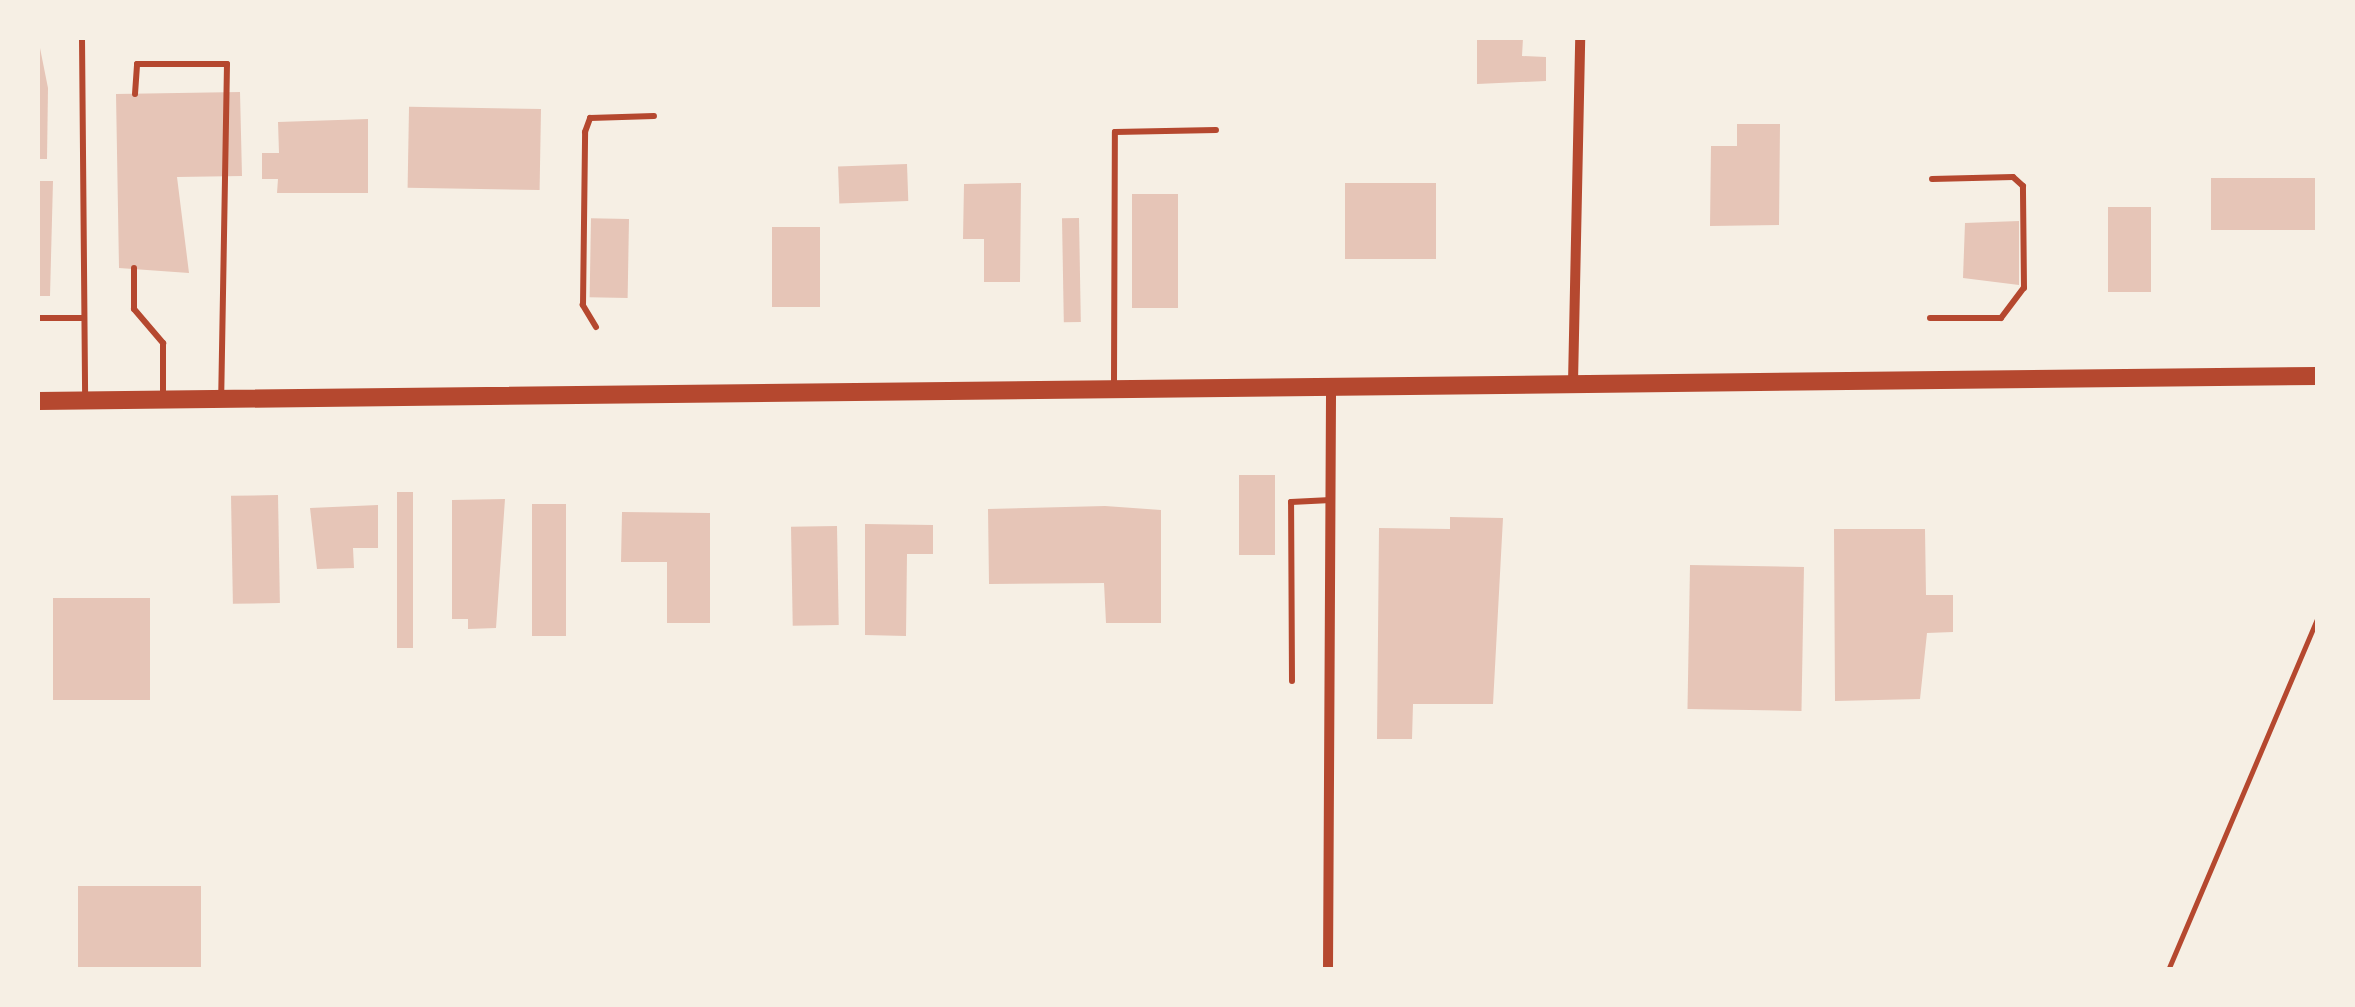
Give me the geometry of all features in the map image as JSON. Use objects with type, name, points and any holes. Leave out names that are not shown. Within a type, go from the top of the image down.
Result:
[{"type":"main road","points":[[38,401],[163,404],[2318,376]]},
{"type":"street","points":[[1573,383],[1580,38]]},
{"type":"street","points":[[1328,970],[1331,390]]},
{"type":"lane","points":[[82,38],[85,402]]},
{"type":"lane","points":[[135,94],[137,64],[228,64],[221,403]]},
{"type":"lane","points":[[596,327],[583,305],[584,132],[590,118],[654,116]]},
{"type":"lane","points":[[1114,393],[1115,132],[1216,130]]},
{"type":"lane","points":[[1930,318],[2001,318],[2024,288],[2024,186],[2013,177],[1932,178]]},
{"type":"lane","points":[[134,268],[134,308],[163,343],[163,404]]},
{"type":"lane","points":[[38,318],[84,318]]},
{"type":"lane","points":[[1292,680],[1291,502],[1331,500]]},
{"type":"path","points":[[2168,970],[2318,616]]},
{"type":"building","points":[[38,38],[48,88],[47,159],[38,159]]},
{"type":"building","points":[[1477,38],[1523,38],[1522,56],[1546,57],[1546,81],[1477,84]]},
{"type":"building","points":[[240,92],[242,176],[177,177],[189,273],[119,268],[116,94]]},
{"type":"building","points":[[409,107],[541,109],[540,190],[408,188]]},
{"type":"building","points":[[368,119],[368,193],[277,193],[278,179],[262,179],[262,153],[279,153],[278,122]]},
{"type":"building","points":[[1737,124],[1780,124],[1779,225],[1710,226],[1711,146],[1737,146]]},
{"type":"building","points":[[907,164],[908,201],[839,203],[838,166]]},
{"type":"building","points":[[2211,178],[2318,178],[2318,230],[2211,230]]},
{"type":"building","points":[[38,181],[53,181],[50,296],[38,296]]},
{"type":"building","points":[[1021,183],[1020,282],[984,282],[984,239],[963,239],[964,184]]},
{"type":"building","points":[[1345,183],[1436,183],[1436,259],[1345,259]]},
{"type":"building","points":[[1132,194],[1178,194],[1178,308],[1132,308]]},
{"type":"building","points":[[2108,207],[2151,207],[2151,292],[2108,292]]},
{"type":"building","points":[[591,218],[629,219],[628,298],[590,297]]},
{"type":"building","points":[[1062,218],[1079,218],[1081,322],[1064,322]]},
{"type":"building","points":[[2019,221],[2019,285],[1963,278],[1965,223]]},
{"type":"building","points":[[772,227],[820,227],[820,307],[772,307]]},
{"type":"building","points":[[1239,475],[1275,475],[1275,555],[1239,555]]},
{"type":"building","points":[[397,492],[413,492],[413,648],[397,648]]},
{"type":"building","points":[[278,495],[280,603],[233,604],[231,496]]},
{"type":"building","points":[[505,499],[496,628],[468,629],[468,619],[452,619],[452,500]]},
{"type":"building","points":[[532,504],[566,504],[566,636],[532,636]]},
{"type":"building","points":[[378,505],[378,548],[353,548],[354,568],[317,569],[310,508]]},
{"type":"building","points":[[1105,506],[1161,510],[1161,623],[1106,623],[1104,583],[989,584],[988,509]]},
{"type":"building","points":[[622,512],[710,513],[710,623],[667,623],[667,562],[621,562]]},
{"type":"building","points":[[1450,517],[1503,518],[1493,704],[1413,704],[1412,739],[1377,739],[1379,528],[1450,529]]},
{"type":"building","points":[[865,524],[933,525],[933,554],[907,554],[906,636],[865,635]]},
{"type":"building","points":[[837,526],[839,625],[793,626],[791,527]]},
{"type":"building","points":[[1834,529],[1925,529],[1926,595],[1953,595],[1953,632],[1927,633],[1920,699],[1835,701]]},
{"type":"building","points":[[1690,565],[1804,567],[1801,711],[1687,709]]},
{"type":"building","points":[[53,598],[150,598],[150,700],[53,700]]},
{"type":"building","points":[[78,886],[201,886],[201,970],[78,970]]}]
